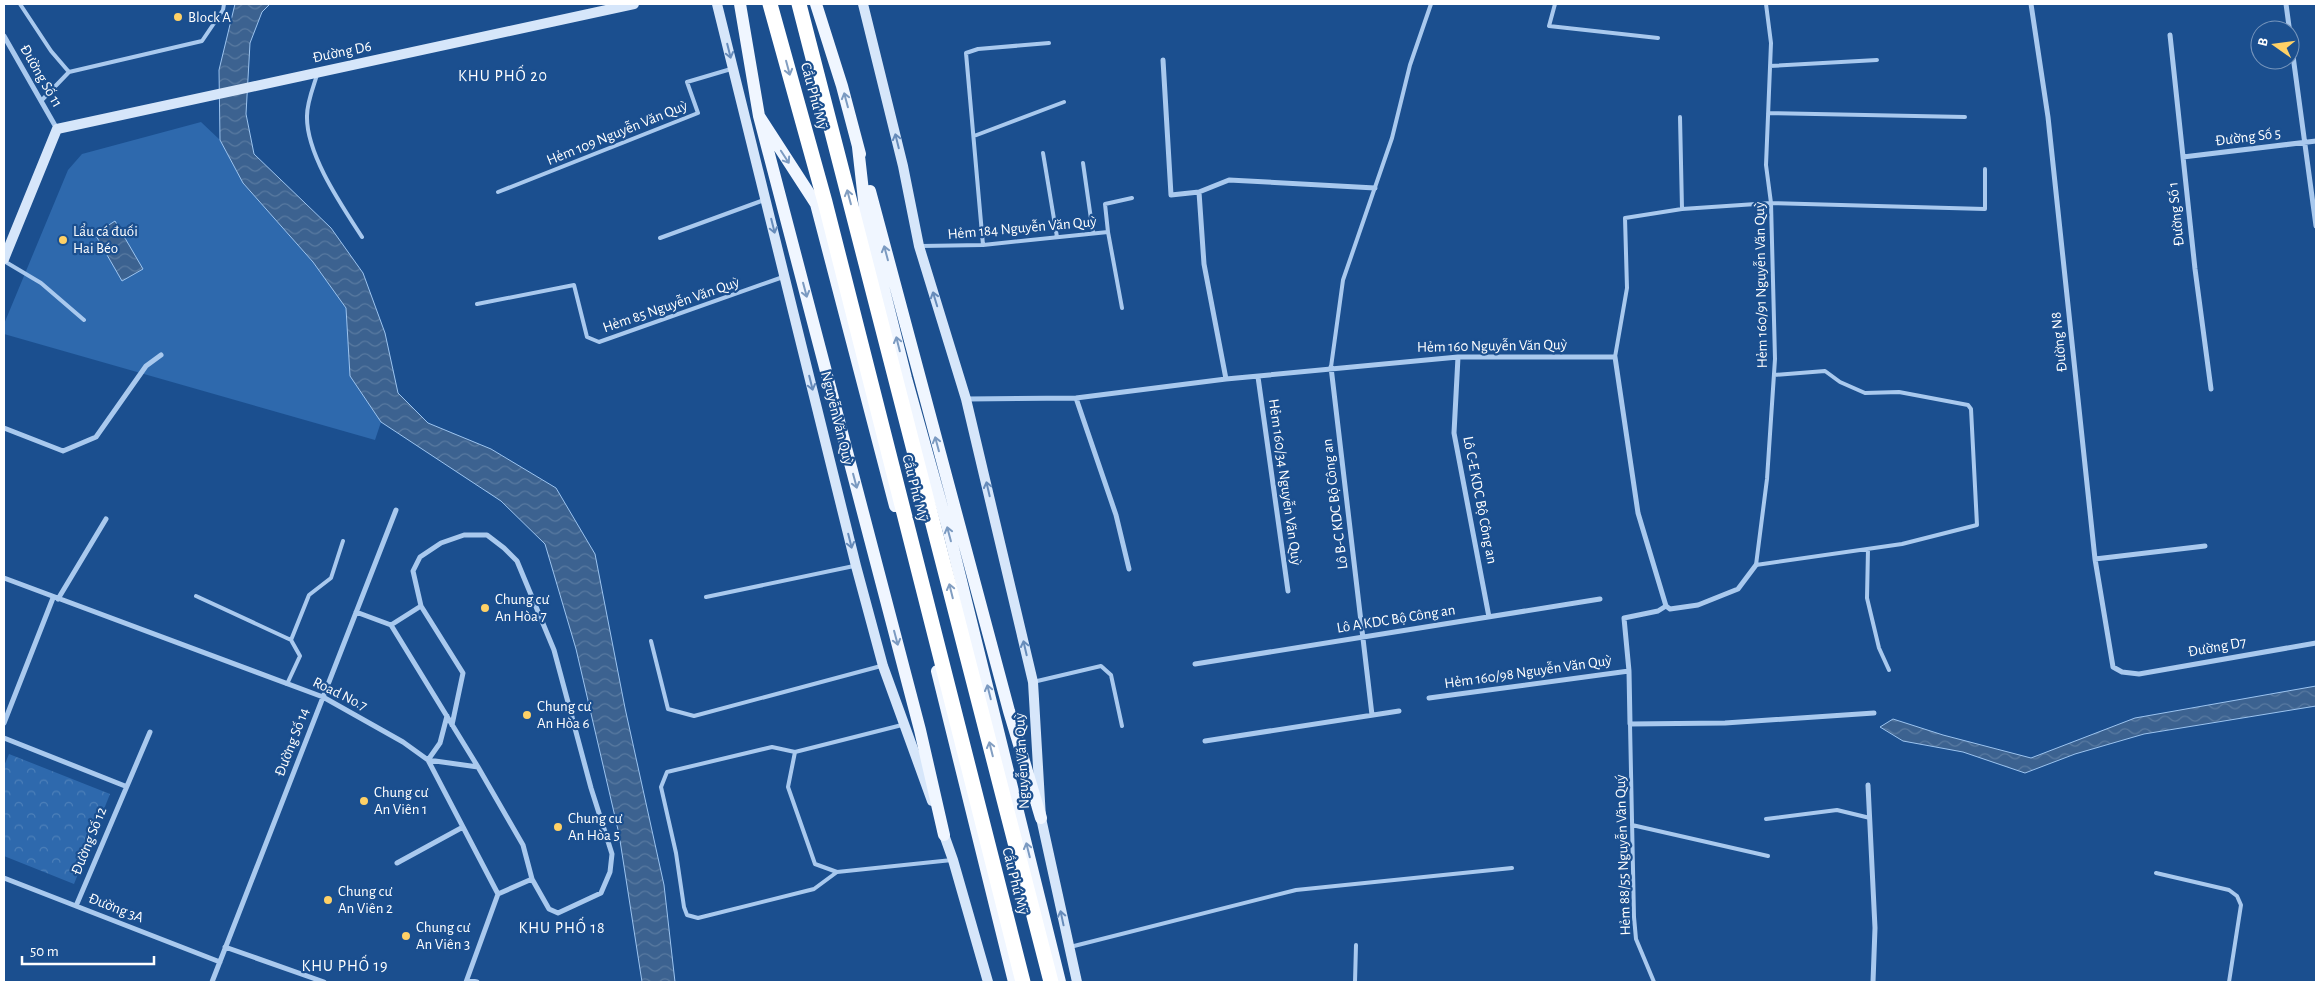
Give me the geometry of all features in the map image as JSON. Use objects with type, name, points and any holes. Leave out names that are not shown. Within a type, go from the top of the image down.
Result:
[{"type":"highway","name":"Cầu Phú Mỹ","points":[[770,4],[825,202],[1023,982]]},
{"type":"highway","name":"Cầu Phú Mỹ","points":[[799,4],[1051,982]]},
{"type":"main road","name":"Cầu Phú Mỹ","points":[[740,4],[759,116],[920,730]]},
{"type":"main road","name":"Cầu Phú Mỹ","points":[[817,5],[858,147],[1009,711]]},
{"type":"main road","name":"Cầu Phú Mỹ","points":[[759,116],[816,204],[916,584],[1014,982]]},
{"type":"main road","name":"Cầu Phú Mỹ","points":[[858,147],[869,228],[906,378],[952,542],[1060,982]]},
{"type":"main road","name":"Nguyễn Văn Quỳ","points":[[1009,711],[1041,818]]},
{"type":"main road","name":"Nguyễn Văn Quỳ","points":[[920,730],[944,835]]},
{"type":"street","name":"Đường D6","points":[[57,129],[634,4]]},
{"type":"street","name":"Nguyễn Văn Quỳ","points":[[717,4],[856,566],[883,666],[902,724],[953,860],[988,982]]},
{"type":"street","name":"Nguyễn Văn Quỳ","points":[[863,4],[903,166],[919,246],[966,399],[1033,682],[1041,818],[1068,948],[1077,982]]},
{"type":"street","name":"Đường N8","points":[[2031,4],[2048,117],[2095,558],[2110,659],[2113,668],[2122,672]]},
{"type":"street","points":[[2286,4],[2316,226]]},
{"type":"street","name":"Đường Số 1","points":[[2170,35],[2211,389]]},
{"type":"street","name":"Đường Số 11","points":[[4,36],[57,129]]},
{"type":"street","points":[[1163,60],[1171,195],[1199,192],[1228,180],[1374,188]]},
{"type":"street","points":[[4,260],[57,129]]},
{"type":"street","name":"Đường Số 5","points":[[2183,157],[2316,141]]},
{"type":"street","points":[[1199,192],[1204,264],[1226,379]]},
{"type":"street","points":[[4,428],[63,451],[96,437],[146,366],[161,355]]},
{"type":"street","name":"Hẻm 160 Nguyễn Văn Quỳ","points":[[966,399],[1076,398],[1226,379],[1458,357],[1615,357]]},
{"type":"street","name":"Lô C-E KDC Bộ Công an","points":[[1458,357],[1454,433],[1489,617]]},
{"type":"street","points":[[1615,357],[1638,513],[1666,606],[1670,609],[1698,605],[1738,590],[1756,565]]},
{"type":"street","name":"Lô B-C KDC Bộ Công an","points":[[1331,368],[1372,714]]},
{"type":"street","name":"Hẻm 160/34 Nguyễn Văn Quỳ","points":[[1258,377],[1288,591]]},
{"type":"street","points":[[1076,398],[1116,515],[1129,568]]},
{"type":"street","name":"Đường Số 14","points":[[212,982],[396,510]]},
{"type":"street","points":[[4,723],[56,598],[106,519]]},
{"type":"street","points":[[356,612],[391,625],[452,725],[478,767],[523,845],[532,879],[549,909],[558,913],[601,894],[610,872],[612,854],[591,788],[554,650],[517,561],[487,535],[464,535],[441,543],[420,557],[413,571],[421,606],[462,673],[452,725]]},
{"type":"street","points":[[2095,558],[2205,546]]},
{"type":"street","name":"Road No.7","points":[[4,578],[323,697],[403,742],[428,760],[498,894]]},
{"type":"street","name":"Lô A KDC Bộ Công an","points":[[1195,664],[1600,599]]},
{"type":"street","points":[[391,625],[421,606]]},
{"type":"street","points":[[1666,606],[1658,611],[1624,618],[1629,671],[1630,724],[1725,723],[1874,713]]},
{"type":"street","name":"Đường D7","points":[[2122,672],[2139,674],[2316,643]]},
{"type":"street","name":"Hẻm 160/98 Nguyễn Văn Quỳ","points":[[1429,698],[1629,671]]},
{"type":"street","points":[[1205,741],[1399,710]]},
{"type":"street","points":[[447,716],[440,743],[428,760],[478,767]]},
{"type":"street","name":"Đường Số 12","points":[[76,906],[125,786],[150,732]]},
{"type":"street","points":[[4,738],[125,786]]},
{"type":"street","points":[[1868,786],[1875,928],[1873,982]]},
{"type":"street","points":[[397,863],[464,827]]},
{"type":"street","name":"Đường 3A","points":[[4,878],[220,962]]},
{"type":"street","points":[[477,982],[467,981],[498,894],[532,879]]},
{"type":"street","points":[[225,947],[324,982]]},
{"type":"lane","points":[[20,4],[51,51],[69,72]]},
{"type":"lane","points":[[41,101],[69,72],[202,41],[223,10],[224,4]]},
{"type":"lane","points":[[1331,368],[1343,280],[1392,138],[1410,65],[1431,4]]},
{"type":"lane","points":[[1555,4],[1549,26],[1658,38]]},
{"type":"lane","name":"Hẻm 160/91 Nguyễn Văn Quỳ","points":[[1756,565],[1767,479],[1774,375],[1771,203],[1766,166],[1770,43],[1766,4]]},
{"type":"lane","points":[[983,245],[966,53],[978,49],[1049,43]]},
{"type":"lane","points":[[1770,66],[1878,60]]},
{"type":"lane","name":"Hẻm 109 Nguyễn Văn Quỳ","points":[[498,192],[698,113],[687,82],[733,68]]},
{"type":"lane","points":[[317,73],[307,109],[307,130],[312,146],[335,195],[362,237]]},
{"type":"lane","points":[[974,136],[1064,102]]},
{"type":"lane","points":[[1768,113],[1965,117]]},
{"type":"lane","points":[[1680,117],[1682,209]]},
{"type":"lane","points":[[1043,153],[1057,237]]},
{"type":"lane","points":[[1083,163],[1093,233]]},
{"type":"lane","points":[[1615,357],[1627,288],[1625,218],[1682,209],[1771,203],[1985,209],[1985,169]]},
{"type":"lane","points":[[1108,232],[1105,204],[1132,198]]},
{"type":"lane","points":[[660,238],[766,199]]},
{"type":"lane","name":"Hẻm 184 Nguyễn Văn Quỳ","points":[[919,246],[983,245],[1108,232],[1122,308]]},
{"type":"lane","points":[[4,260],[41,283],[84,320]]},
{"type":"lane","name":"Hẻm 85 Nguyễn Văn Quỳ","points":[[477,304],[574,285],[588,337],[599,342],[785,276]]},
{"type":"lane","points":[[1756,565],[1902,544],[1978,525],[1971,409],[1962,402],[1899,392],[1865,393],[1840,382],[1825,371],[1774,375]]},
{"type":"lane","points":[[291,640],[309,595],[331,578],[343,540]]},
{"type":"lane","points":[[1868,549],[1866,598],[1879,648],[1889,670]]},
{"type":"lane","points":[[706,597],[856,566]]},
{"type":"lane","points":[[196,596],[291,640],[300,656],[287,684]]},
{"type":"lane","points":[[651,642],[668,709],[694,716],[883,666]]},
{"type":"lane","points":[[1033,682],[1101,666],[1111,675],[1122,726]]},
{"type":"lane","points":[[837,872],[814,889],[698,918],[687,915],[684,907],[676,853],[661,788],[667,772],[772,747],[795,752],[902,724]]},
{"type":"lane","name":"Hẻm 88/55 Nguyễn Văn Quý","points":[[1630,724],[1636,939],[1654,982]]},
{"type":"lane","points":[[795,752],[788,787],[815,864],[837,872],[953,860]]},
{"type":"lane","points":[[1766,819],[1837,810],[1870,818]]},
{"type":"lane","points":[[1632,825],[1768,856]]},
{"type":"lane","points":[[1068,948],[1296,890],[1512,868]]},
{"type":"lane","points":[[2156,872],[2229,890],[2237,896],[2241,905],[2229,982]]},
{"type":"lane","points":[[1355,982],[1356,945]]},
{"type":"green space","points":[[201,122],[220,140],[243,183],[313,262],[346,308],[350,376],[381,422],[375,440],[4,334],[4,324],[68,170],[82,154]]},
{"type":"green space","points":[[9,754],[110,794],[74,884],[4,856],[4,766]]},
{"type":"water","points":[[235,4],[270,4],[262,12],[250,43],[246,114],[254,154],[331,228],[363,273],[385,333],[398,393],[428,423],[491,449],[556,488],[595,554],[625,708],[664,885],[675,982],[642,982],[619,834],[576,649],[545,544],[501,501],[381,422],[350,376],[346,308],[313,262],[243,183],[220,140],[219,70]]},
{"type":"water","points":[[115,221],[143,269],[122,281],[95,234]]},
{"type":"water","points":[[2316,686],[2316,706],[2144,734],[2075,754],[2025,773],[1963,752],[1903,741],[1880,727],[1893,719],[1943,735],[2031,758],[2135,718]]},
{"type":"place","name":"Block A","points":[[178,17]]},
{"type":"place","name":"Lẩu cá đuối Hai Béo","points":[[63,240]]},
{"type":"place","name":"Chung cư An Hòa 7","points":[[485,608]]},
{"type":"place","name":"Chung cư An Hòa 6","points":[[527,715]]},
{"type":"place","name":"Chung cư An Viên 1","points":[[364,801]]},
{"type":"place","name":"Chung cư An Hòa 5","points":[[558,827]]},
{"type":"place","name":"Chung cư An Viên 2","points":[[328,900]]},
{"type":"place","name":"Chung cư An Viên 3","points":[[406,936]]},
{"type":"district","name":"KHU PHỐ 20","points":[[503,76]]},
{"type":"district","name":"KHU PHỐ 18","points":[[562,928]]},
{"type":"district","name":"KHU PHỐ 19","points":[[345,966]]}]
